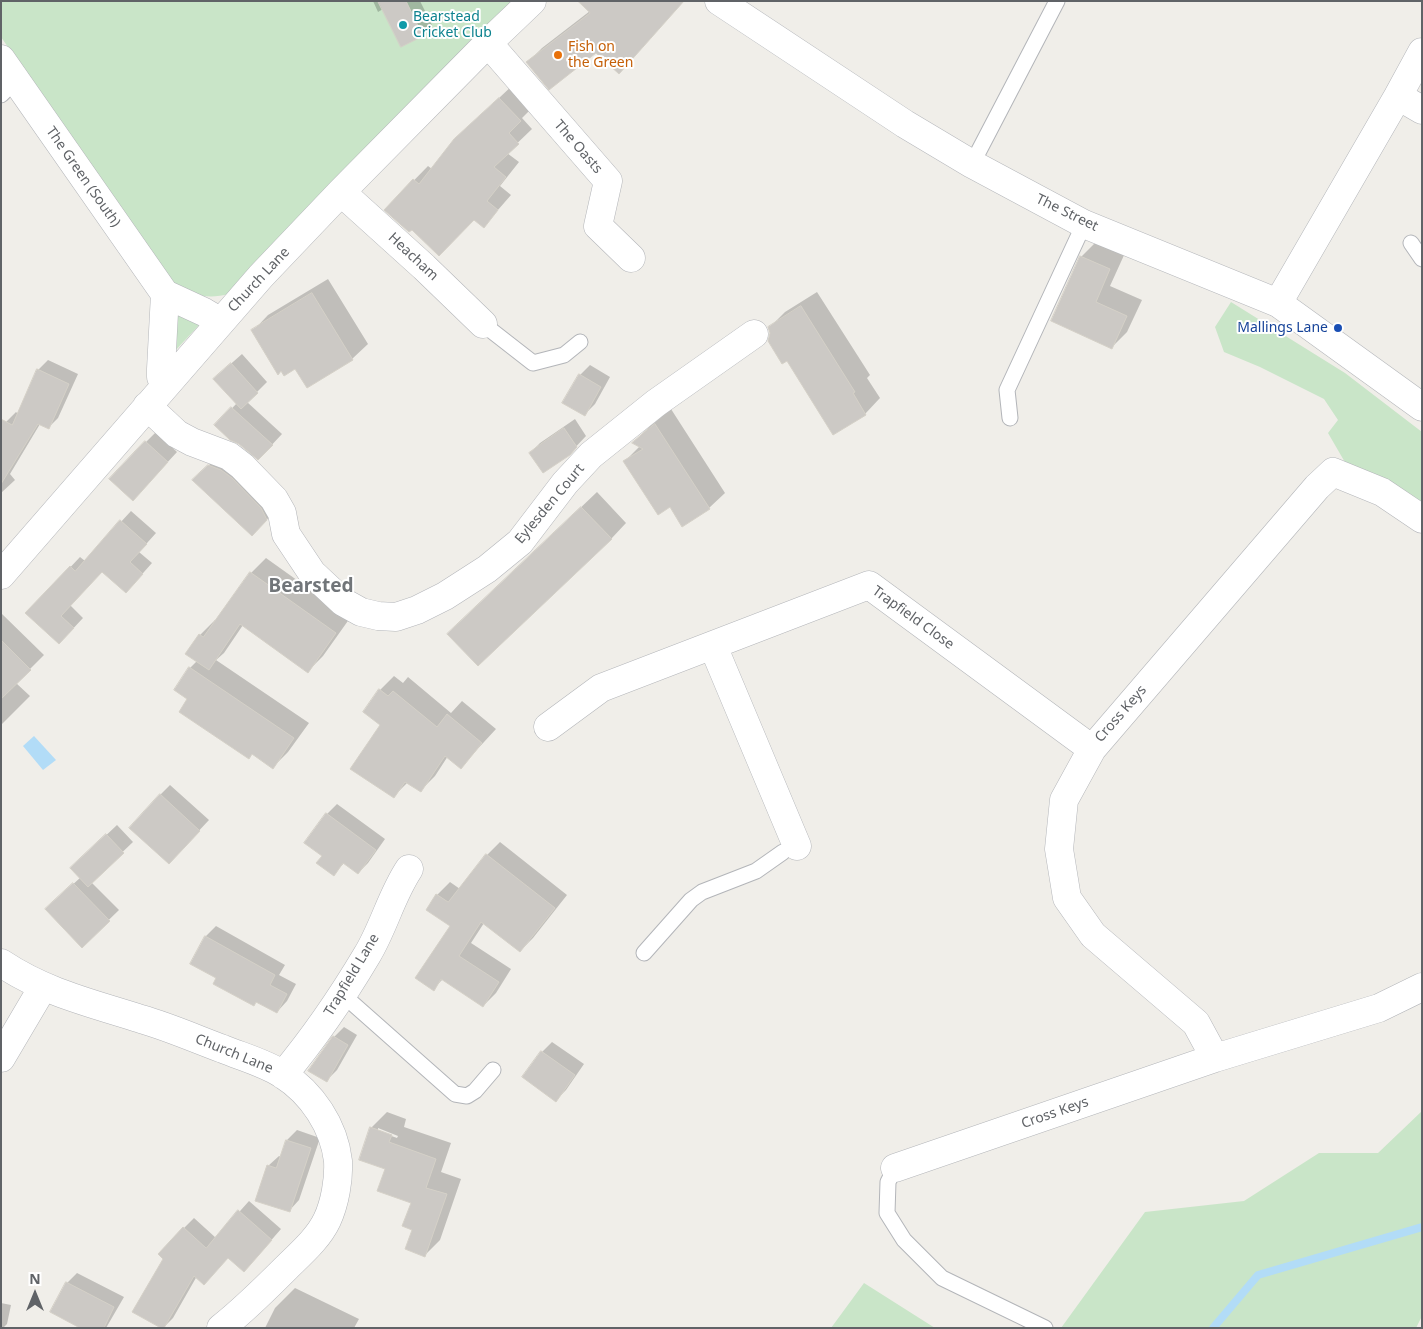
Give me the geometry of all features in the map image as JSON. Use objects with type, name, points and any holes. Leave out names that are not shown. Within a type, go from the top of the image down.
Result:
[{"type":"street","name":"Church Lane","points":[[1,575],[262,276],[341,192],[532,1]]},
{"type":"street","name":"The Street","points":[[719,1],[905,124],[972,164],[1084,224],[1278,303],[1422,408]]},
{"type":"street","name":"The Oasts","points":[[488,43],[608,181],[598,226],[631,258]]},
{"type":"street","points":[[1278,303],[1422,52]]},
{"type":"street","name":"The Green (South)","points":[[6,78],[165,294]]},
{"type":"street","points":[[1398,96],[1422,110]]},
{"type":"street","name":"Heacham","points":[[341,192],[424,267],[483,324]]},
{"type":"street","points":[[165,386],[161,377],[161,369],[165,294],[221,322]]},
{"type":"street","name":"Eylesden Court","points":[[147,406],[177,434],[192,442],[229,456],[242,466],[274,499],[282,513],[286,534],[312,573],[343,602],[360,612],[396,617],[417,610],[445,596],[487,569],[520,542],[565,483],[591,455],[656,403],[754,334]]},
{"type":"street","name":"Cross Keys","points":[[1215,1058],[1196,1023],[1093,935],[1067,898],[1059,849],[1064,800],[1092,748],[1317,487],[1333,472],[1382,492],[1422,519]]},
{"type":"street","name":"Trapfield Close","points":[[548,727],[601,688],[869,585],[1092,748]]},
{"type":"street","points":[[713,646],[796,846]]},
{"type":"street","name":"Trapfield Lane","points":[[283,1074],[306,1046],[368,955],[399,884],[409,869]]},
{"type":"street","name":"Church Lane","points":[[1,963],[22,978],[43,987],[144,1020],[283,1074],[314,1103],[326,1121],[333,1137],[338,1168],[333,1203],[322,1229],[261,1293],[221,1328]]},
{"type":"street","points":[[1,1058],[43,987]]},
{"type":"street","name":"Cross Keys","points":[[894,1168],[1215,1058],[1379,1008],[1422,987]]},
{"type":"lane","points":[[972,164],[1057,1]]},
{"type":"lane","points":[[1010,418],[1007,390],[1084,224]]},
{"type":"lane","points":[[1411,243],[1422,259]]},
{"type":"lane","points":[[483,324],[533,363],[564,355],[580,342]]},
{"type":"lane","points":[[644,953],[691,900],[702,892],[756,871],[796,846]]},
{"type":"lane","points":[[342,994],[455,1094],[467,1096],[475,1091],[493,1070]]},
{"type":"lane","points":[[894,1168],[888,1182],[886,1213],[904,1240],[942,1278],[1045,1328]]},
{"type":"green space","points":[[1,1],[512,1],[229,294],[204,296],[182,289],[168,278],[1,37]]},
{"type":"green space","points":[[1231,302],[1345,373],[1422,432],[1422,504],[1346,464],[1328,433],[1338,420],[1324,399],[1260,367],[1224,352],[1215,327]]},
{"type":"green space","points":[[166,310],[201,323],[173,353]]},
{"type":"green space","points":[[1422,1111],[1422,1316],[1416,1328],[1061,1328],[1145,1212],[1244,1201],[1319,1153],[1378,1153]]},
{"type":"green space","points":[[864,1283],[935,1328],[831,1328]]},
{"type":"water","points":[[34,736],[56,760],[43,770],[23,746]]},
{"type":"building","name":"Bearstead Cricket Club","points":[[378,1],[406,1],[423,36],[401,47]]},
{"type":"building","points":[[578,1],[684,1],[619,74],[596,53],[549,90],[526,62],[590,13]]},
{"type":"building","points":[[499,98],[521,121],[509,133],[519,144],[494,167],[506,177],[487,201],[498,210],[484,228],[474,220],[439,256],[412,230],[409,232],[384,210],[413,179],[419,184],[454,139]]},
{"type":"building","points":[[1080,256],[1110,269],[1096,302],[1127,316],[1112,349],[1051,321]]},
{"type":"building","points":[[312,293],[353,360],[307,388],[295,369],[284,376],[281,371],[278,375],[251,330]]},
{"type":"building","points":[[801,306],[855,392],[853,393],[866,415],[833,435],[787,361],[782,364],[768,341],[770,333],[768,327]]},
{"type":"building","points":[[231,363],[258,393],[241,409],[213,379]]},
{"type":"building","points":[[37,369],[69,384],[49,429],[38,424],[1,484],[1,419],[12,425]]},
{"type":"building","points":[[579,374],[601,387],[585,416],[562,403]]},
{"type":"building","points":[[231,407],[273,445],[258,460],[239,444],[230,440],[214,425]]},
{"type":"building","points":[[655,424],[710,509],[682,527],[670,507],[658,515],[623,461],[643,449],[632,443]]},
{"type":"building","points":[[564,428],[577,447],[570,455],[543,473],[529,453]]},
{"type":"building","points":[[145,441],[168,462],[133,501],[109,479]]},
{"type":"building","points":[[208,465],[221,470],[232,478],[261,508],[267,520],[252,536],[192,480]]},
{"type":"building","points":[[581,507],[612,539],[478,666],[447,634]]},
{"type":"building","points":[[120,520],[147,544],[130,562],[143,574],[126,593],[102,572],[61,616],[74,628],[59,644],[25,613],[70,566],[75,571]]},
{"type":"building","points":[[250,572],[336,633],[308,673],[240,624],[209,670],[185,654],[199,634],[203,637]]},
{"type":"building","points":[[1,640],[31,670],[1,699]]},
{"type":"building","points":[[189,667],[294,738],[273,769],[252,754],[249,759],[179,712],[187,699],[174,690]]},
{"type":"building","points":[[379,689],[388,696],[393,691],[437,727],[447,714],[482,743],[461,769],[445,756],[421,792],[405,782],[394,798],[350,769],[380,725],[363,712]]},
{"type":"building","points":[[160,794],[200,831],[169,864],[129,828]]},
{"type":"building","points":[[326,813],[376,850],[358,874],[343,863],[334,876],[316,863],[322,856],[304,843]]},
{"type":"building","points":[[106,834],[124,853],[88,887],[70,868]]},
{"type":"building","points":[[486,854],[555,908],[520,952],[481,922],[459,956],[499,982],[483,1007],[441,979],[434,991],[415,978],[450,926],[426,910],[436,894],[448,902]]},
{"type":"building","points":[[73,883],[110,921],[82,948],[45,909]]},
{"type":"building","points":[[205,936],[275,975],[270,985],[287,994],[277,1013],[256,1002],[254,1006],[213,984],[216,978],[190,964]]},
{"type":"building","points":[[333,1036],[348,1045],[327,1082],[308,1071]]},
{"type":"building","points":[[541,1051],[575,1075],[556,1102],[522,1077]]},
{"type":"building","points":[[370,1127],[392,1135],[389,1142],[436,1159],[426,1188],[447,1194],[425,1257],[405,1249],[412,1230],[402,1226],[411,1203],[377,1191],[385,1169],[359,1160]]},
{"type":"building","points":[[286,1140],[311,1148],[290,1212],[255,1201],[267,1165],[276,1168]]},
{"type":"building","points":[[238,1210],[272,1240],[244,1272],[228,1258],[204,1285],[194,1276],[164,1328],[132,1312],[163,1259],[158,1254],[183,1227],[206,1248]]},
{"type":"building","points":[[66,1282],[114,1307],[104,1328],[80,1328],[50,1312]]},
{"type":"waterway","points":[[1213,1328],[1258,1275],[1422,1227]]},
{"type":"place","name":"Bearstead Cricket Club","points":[[403,25]]},
{"type":"place","name":"Fish on the Green","points":[[558,55]]},
{"type":"place","name":"Mallings Lane","points":[[1338,328]]},
{"type":"district","name":"Bearsted","points":[[311,587]]}]
